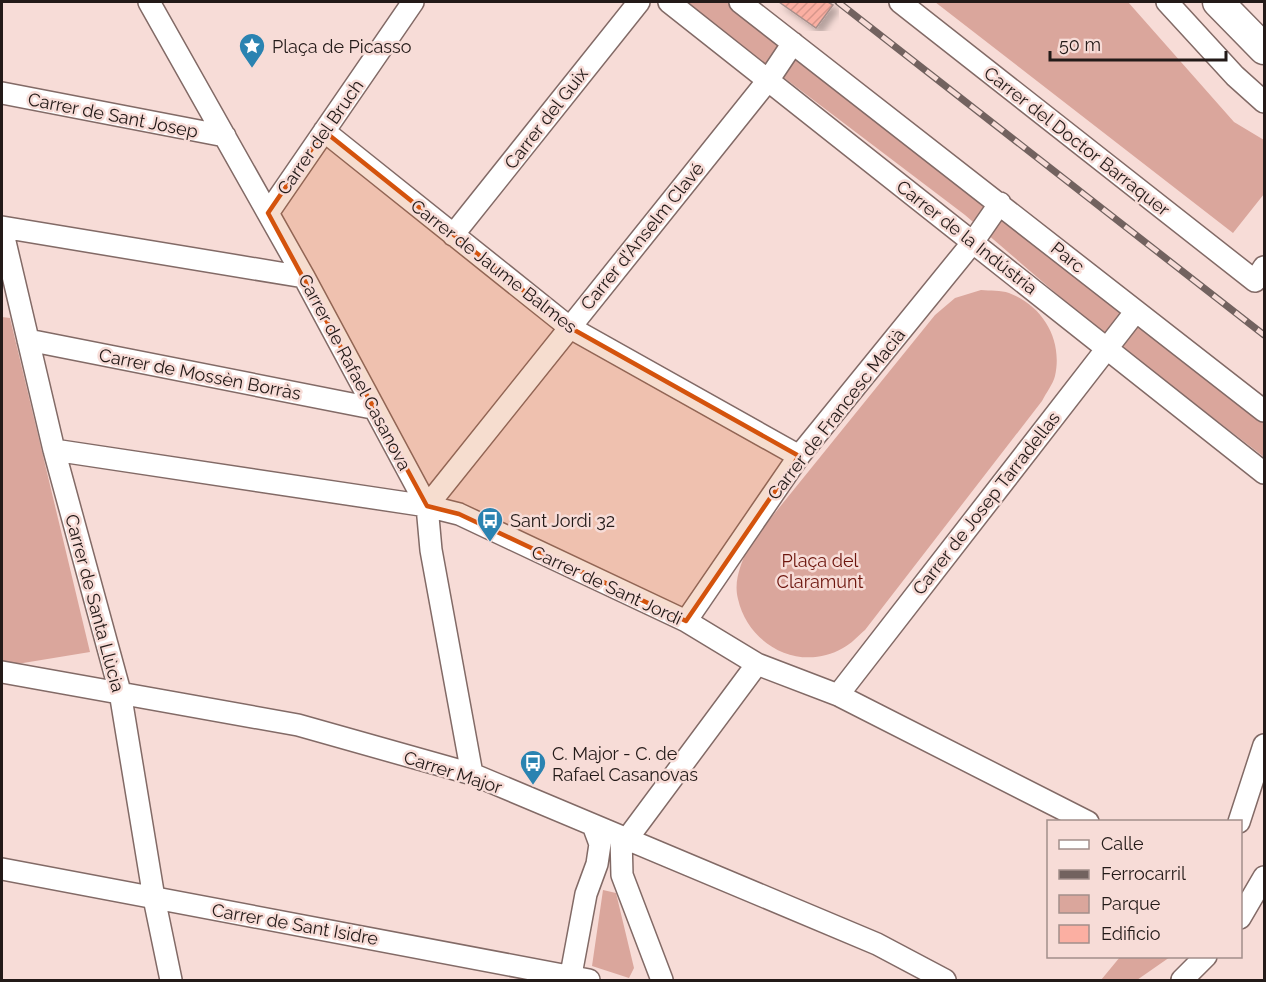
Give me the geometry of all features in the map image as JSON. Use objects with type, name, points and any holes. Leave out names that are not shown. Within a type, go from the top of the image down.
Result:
[{"type":"street","name":"Carrer de Rafael Casanova","points":[[144,2],[225,136],[427,506],[430,550],[472,774]]},
{"type":"street","name":"Carrer del Bruch","points":[[268,213],[413,2]]},
{"type":"street","name":"Carrer del Guix","points":[[453,235],[639,2]]},
{"type":"street","name":"Carrer de la Indústria","points":[[669,2],[1107,346],[1264,473]]},
{"type":"street","points":[[740,2],[1000,203]]},
{"type":"street","name":"Carrer del Doctor Barraquer","points":[[900,2],[1260,274]]},
{"type":"street","points":[[1167,2],[1235,76],[1264,102]]},
{"type":"street","points":[[1218,2],[1264,49]]},
{"type":"street","name":"Carrer d'Anselm Clavé","points":[[427,506],[769,79],[793,43]]},
{"type":"street","name":"Carrer de Sant Josep","points":[[2,93],[225,136]]},
{"type":"street","name":"Carrer de Jaume Balmes","points":[[324,131],[569,327],[798,456]]},
{"type":"street","name":"Carrer de Francesc Macià","points":[[686,621],[798,456],[973,242],[1000,203]]},
{"type":"street","name":"Parc","points":[[1000,203],[1136,311]]},
{"type":"street","points":[[2,228],[304,277]]},
{"type":"street","name":"Carrer de Santa Llùcia","points":[[2,228],[54,450],[120,692],[154,898],[171,981]]},
{"type":"street","points":[[1136,311],[1264,411]]},
{"type":"street","name":"Carrer de Josep Tarradellas","points":[[838,695],[1136,311]]},
{"type":"street","name":"Carrer de Mossèn Borràs","points":[[28,340],[372,408]]},
{"type":"street","name":"Carrer de Sant Jordi","points":[[54,450],[427,506],[459,514],[686,621],[758,664],[838,695],[1084,820]]},
{"type":"street","points":[[662,981],[622,875],[624,838],[758,664]]},
{"type":"street","name":"Carrer Major","points":[[2,672],[298,725],[472,774],[877,945],[945,981]]},
{"type":"street","points":[[1240,820],[1264,745]]},
{"type":"street","points":[[577,979],[586,894],[597,864],[600,844],[593,825]]},
{"type":"street","name":"Carrer de Sant Isidre","points":[[2,869],[577,979]]},
{"type":"street","points":[[1242,883],[1264,872]]},
{"type":"street","points":[[586,894],[605,876],[622,875]]},
{"type":"street","points":[[1242,915],[1264,877]]},
{"type":"street","points":[[1182,981],[1205,958]]},
{"type":"highlighted area","points":[[324,131],[569,327],[799,456],[686,621],[459,514],[427,506],[268,213]]},
{"type":"green space","points":[[684,2],[727,2],[1264,420],[1264,457],[1094,326],[965,215]]},
{"type":"green space","points":[[935,2],[1128,2],[1234,122],[1264,140],[1264,194],[1233,233]]},
{"type":"green space","name":"Plaça del Claramunt","points":[[981,290],[1009,293],[1021,299],[1041,315],[1048,326],[1053,337],[1057,363],[1055,376],[1042,401],[865,630],[846,646],[827,655],[794,656],[778,650],[753,630],[738,599],[737,578],[749,545],[935,315],[955,298]]},
{"type":"green space","points":[[2,317],[10,318],[90,652],[17,664],[2,662]]},
{"type":"green space","points":[[603,890],[616,893],[634,968],[629,978],[592,966]]},
{"type":"green space","points":[[1119,958],[1169,958],[1137,980],[1101,980]]},
{"type":"building","points":[[779,2],[828,2],[833,5],[816,28]]},
{"type":"railway","points":[[838,2],[1264,335]]},
{"type":"place","name":"Plaça de Picasso","points":[[252,69]]},
{"type":"place","name":"Sant Jordi 32","points":[[490,543]]},
{"type":"place","name":"C. Major - C. de Rafael Casanovas","points":[[533,786]]}]
